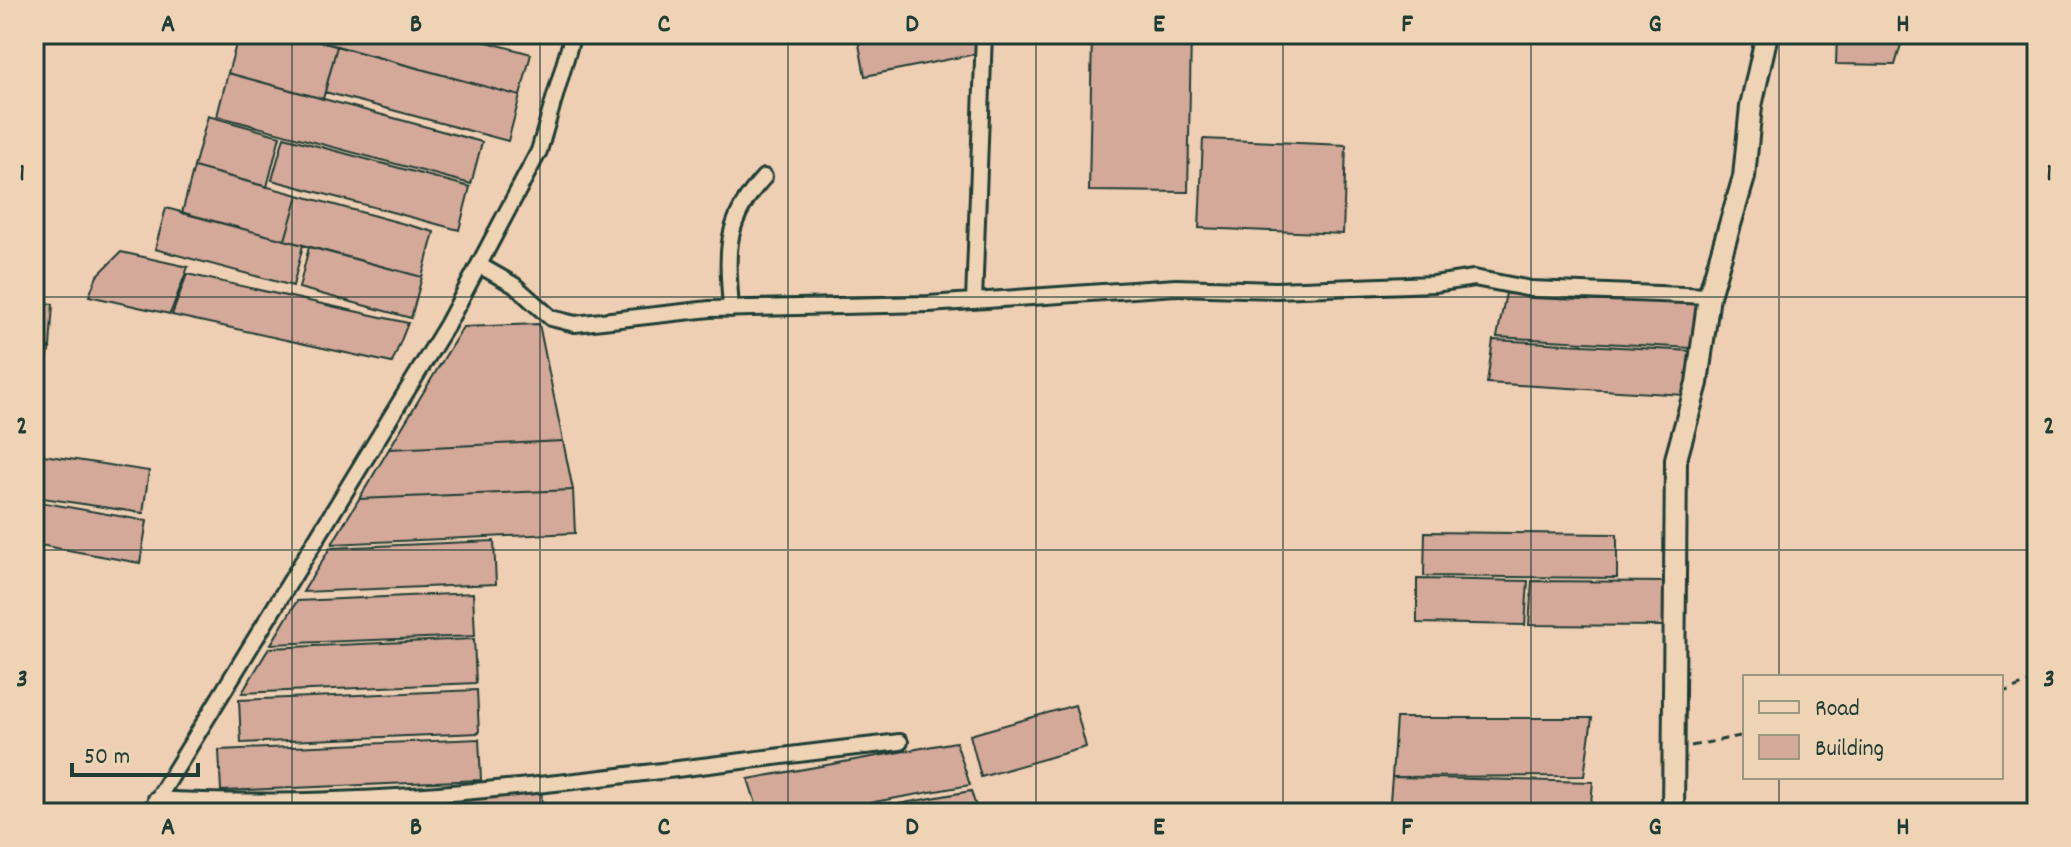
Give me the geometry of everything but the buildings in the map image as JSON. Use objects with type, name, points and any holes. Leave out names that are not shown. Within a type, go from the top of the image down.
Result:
[{"type":"street","points":[[149,813],[419,371],[479,265],[539,151],[573,34]]},
{"type":"street","points":[[974,301],[984,34]]},
{"type":"street","points":[[1673,813],[1671,750],[1676,459],[1697,383],[1709,296],[1744,177],[1751,106],[1767,34]]},
{"type":"street","points":[[731,309],[729,232],[744,198],[764,177]]},
{"type":"street","points":[[479,265],[514,285],[551,318],[575,324],[731,309],[974,301],[1176,287],[1291,289],[1434,284],[1474,278],[1531,289],[1709,296]]},
{"type":"street","points":[[156,799],[245,804],[472,789],[900,742]]},
{"type":"path","points":[[2003,693],[2028,683],[2035,669],[2037,648]]},
{"type":"path","points":[[1671,750],[1743,735]]}]
